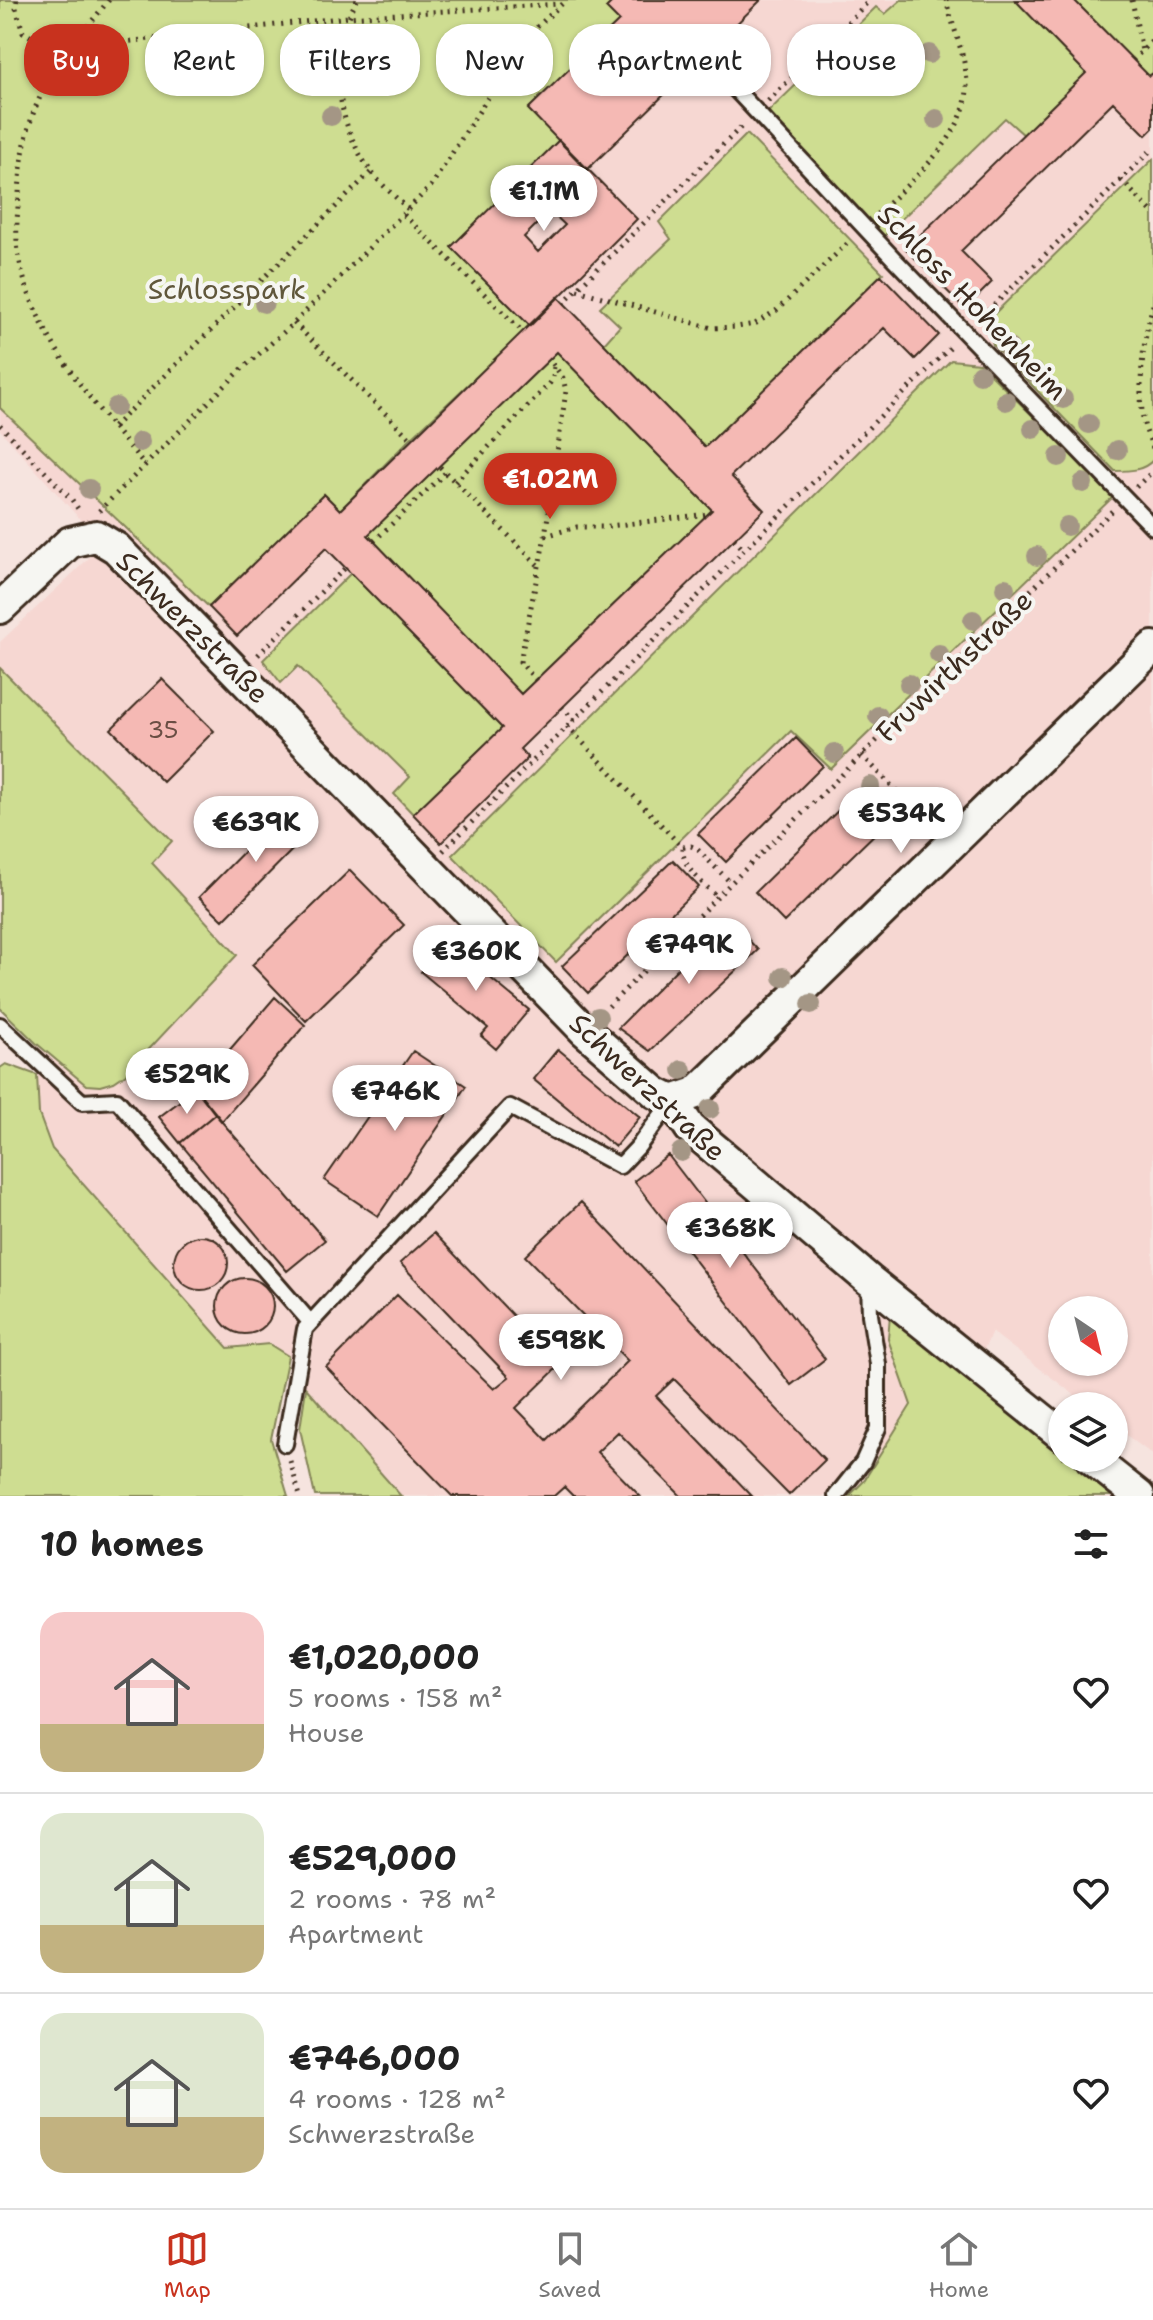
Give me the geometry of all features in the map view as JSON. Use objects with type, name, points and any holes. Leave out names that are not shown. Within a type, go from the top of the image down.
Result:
[{"type":"street","points":[[0,608],[70,542],[92,530]]},
{"type":"street","name":"Schwerzstraße","points":[[92,530],[116,548],[240,673],[585,1031],[656,1093],[672,1101],[690,1128],[869,1280],[1048,1424]]},
{"type":"street","points":[[672,1101],[696,1093],[1153,647]]},
{"type":"street","points":[[1109,1472],[1139,1496]]},
{"type":"lane","name":"Schloss Hohenheim","points":[[742,96],[1153,527]]},
{"type":"lane","points":[[0,1025],[82,1102],[117,1100],[310,1322]]},
{"type":"lane","points":[[285,1444],[305,1329],[510,1107],[620,1166],[672,1101]]},
{"type":"lane","points":[[836,1496],[863,1462],[878,1428],[878,1364],[870,1315],[869,1280]]},
{"type":"path","points":[[17,0],[16,8],[24,33]]},
{"type":"path","points":[[90,24],[109,0]]},
{"type":"path","points":[[357,0],[341,40],[338,74],[341,103],[350,133],[371,172],[524,333]]},
{"type":"path","points":[[563,303],[870,0]]},
{"type":"path","points":[[577,290],[712,328],[755,324],[777,310],[948,142],[960,123],[967,86],[946,0]]},
{"type":"path","points":[[1132,0],[1142,51]]},
{"type":"path","points":[[129,41],[348,17],[564,2]]},
{"type":"path","points":[[0,425],[72,500],[92,530],[145,465],[242,369],[294,323],[431,186],[521,46],[564,2]]},
{"type":"path","points":[[1133,60],[1153,40]]},
{"type":"path","points":[[41,96],[30,118],[21,160],[17,240],[23,276],[55,345],[96,406],[145,465]]},
{"type":"path","points":[[427,869],[744,550],[1153,148]]},
{"type":"path","points":[[113,427],[371,172]]},
{"type":"path","points":[[1121,180],[1153,213]]},
{"type":"path","points":[[1153,305],[1141,386],[1144,424],[1153,448]]},
{"type":"path","points":[[294,323],[412,440]]},
{"type":"path","points":[[455,482],[550,383],[553,378],[552,362],[563,378],[566,391],[545,536],[520,662],[536,680]]},
{"type":"path","points":[[440,467],[539,567]]},
{"type":"path","name":"Fruwirthstraße","points":[[585,1031],[731,883],[1153,471]]},
{"type":"path","points":[[374,541],[445,473]]},
{"type":"path","points":[[545,536],[577,527],[602,527],[708,514]]},
{"type":"path","points":[[734,539],[744,550]]},
{"type":"path","points":[[240,673],[345,568]]},
{"type":"path","points":[[562,707],[574,720]]},
{"type":"path","points":[[567,726],[682,847],[687,866],[717,897]]},
{"type":"path","points":[[862,755],[949,846]]},
{"type":"path","points":[[682,847],[696,848],[731,883]]},
{"type":"path","points":[[285,1444],[300,1496]]},
{"type":"shaded area","points":[[0,0],[1153,0],[1153,1455],[1128,1436],[1128,1392],[1071,1392],[1050,1376],[1128,1376],[1128,1296],[1048,1296],[1048,1375],[992,1332],[943,1439],[900,1496],[401,1496],[306,1388],[288,1356],[269,1344],[228,1348],[52,1149],[39,1114],[36,1043],[0,1008],[0,642],[88,559],[96,537],[0,430]]},
{"type":"green space","name":"Schlosspark","points":[[0,0],[614,0],[606,8],[619,21],[616,24],[569,24],[569,69],[553,85],[553,24],[436,24],[436,96],[541,96],[528,109],[559,140],[452,247],[530,326],[340,510],[324,494],[209,607],[0,408]]},
{"type":"green space","points":[[901,0],[1015,0],[1086,73],[1024,135],[1005,118],[881,239],[765,115],[787,94],[787,96],[925,96],[925,24],[859,24],[876,7],[885,14]]},
{"type":"green space","points":[[1074,0],[1153,0],[1153,73],[1149,76]]},
{"type":"green space","points":[[747,134],[883,273],[705,447],[604,344],[620,326],[600,307],[671,239],[659,222]]},
{"type":"green space","points":[[1153,159],[1153,460],[1140,468],[1115,471],[993,345],[990,331],[993,315]]},
{"type":"green space","points":[[557,352],[712,510],[521,694],[368,535]]},
{"type":"green space","points":[[951,360],[979,363],[1114,496],[831,769],[791,731],[556,962],[452,855]]},
{"type":"green space","points":[[351,573],[502,728],[413,814],[394,794],[410,777],[298,666],[281,683],[263,660]]},
{"type":"green space","points":[[0,668],[172,841],[152,863],[237,955],[126,1074],[100,1086],[86,1085],[0,1008]]},
{"type":"green space","points":[[6,1064],[37,1075],[39,1114],[52,1149],[228,1348],[269,1344],[288,1356],[271,1439],[288,1496],[0,1496],[0,1068]]},
{"type":"green space","points":[[890,1315],[1048,1438],[1048,1472],[1092,1472],[1123,1496],[849,1496],[863,1482],[911,1405],[888,1339]]},
{"type":"green space","points":[[306,1388],[401,1496],[315,1496],[300,1429]]},
{"type":"building","points":[[614,0],[761,0],[736,24],[616,24],[619,21],[606,8]]},
{"type":"building","points":[[1015,0],[1074,0],[1149,76],[1153,73],[1153,128],[1146,135],[1113,102],[961,251],[992,282],[965,309],[906,249],[1086,73]]},
{"type":"building","points":[[569,69],[569,96],[663,96],[587,170],[528,109],[541,96],[553,96],[553,85]]},
{"type":"building","points":[[559,140],[637,219],[530,326],[451,247]],"holes":[[[550,211],[565,225],[538,252],[524,237]]]},
{"type":"building","points":[[881,275],[939,335],[915,359],[884,328],[731,476],[764,510],[520,749],[528,758],[441,843],[413,814],[502,728],[326,548],[237,636],[209,607],[324,494],[340,510],[558,297],[705,447]],"holes":[[[557,352],[712,510],[521,694],[368,535]]]},
{"type":"building","points":[[162,679],[214,731],[163,782],[111,729]]},
{"type":"building","points":[[796,738],[823,766],[726,862],[698,834]]},
{"type":"building","points":[[854,795],[884,825],[784,922],[755,892]]},
{"type":"building","points":[[288,807],[312,830],[223,920],[199,897]]},
{"type":"building","points":[[673,860],[699,887],[588,993],[562,966]]},
{"type":"building","points":[[350,870],[404,925],[306,1021],[252,965]]},
{"type":"building","points":[[728,918],[758,950],[650,1051],[618,1028]]},
{"type":"building","points":[[447,942],[529,1010],[496,1049],[481,1036],[488,1028],[421,972]]},
{"type":"building","points":[[275,997],[305,1025],[222,1121],[196,1089]]},
{"type":"building","points":[[558,1049],[640,1117],[615,1147],[533,1079]]},
{"type":"building","points":[[413,1051],[466,1086],[378,1216],[324,1180]]},
{"type":"building","points":[[196,1089],[215,1114],[180,1143],[159,1117]]},
{"type":"building","points":[[215,1114],[325,1240],[287,1271],[180,1143]]},
{"type":"building","points":[[668,1155],[825,1359],[791,1385],[634,1181]]},
{"type":"building","points":[[581,1202],[825,1460],[789,1495],[674,1379],[656,1396],[752,1496],[681,1496],[618,1432],[597,1452],[640,1496],[573,1496],[564,1487],[554,1496],[452,1496],[326,1367],[397,1295],[494,1389],[509,1377],[400,1263],[434,1233],[560,1365],[516,1408],[547,1440],[628,1361],[525,1256]]},
{"type":"building","points":[[201,1236],[220,1244],[228,1263],[220,1282],[201,1290],[182,1282],[174,1263],[182,1244]]},
{"type":"building","points":[[245,1278],[265,1286],[273,1306],[265,1326],[245,1334],[225,1326],[217,1306],[225,1286]]}]
